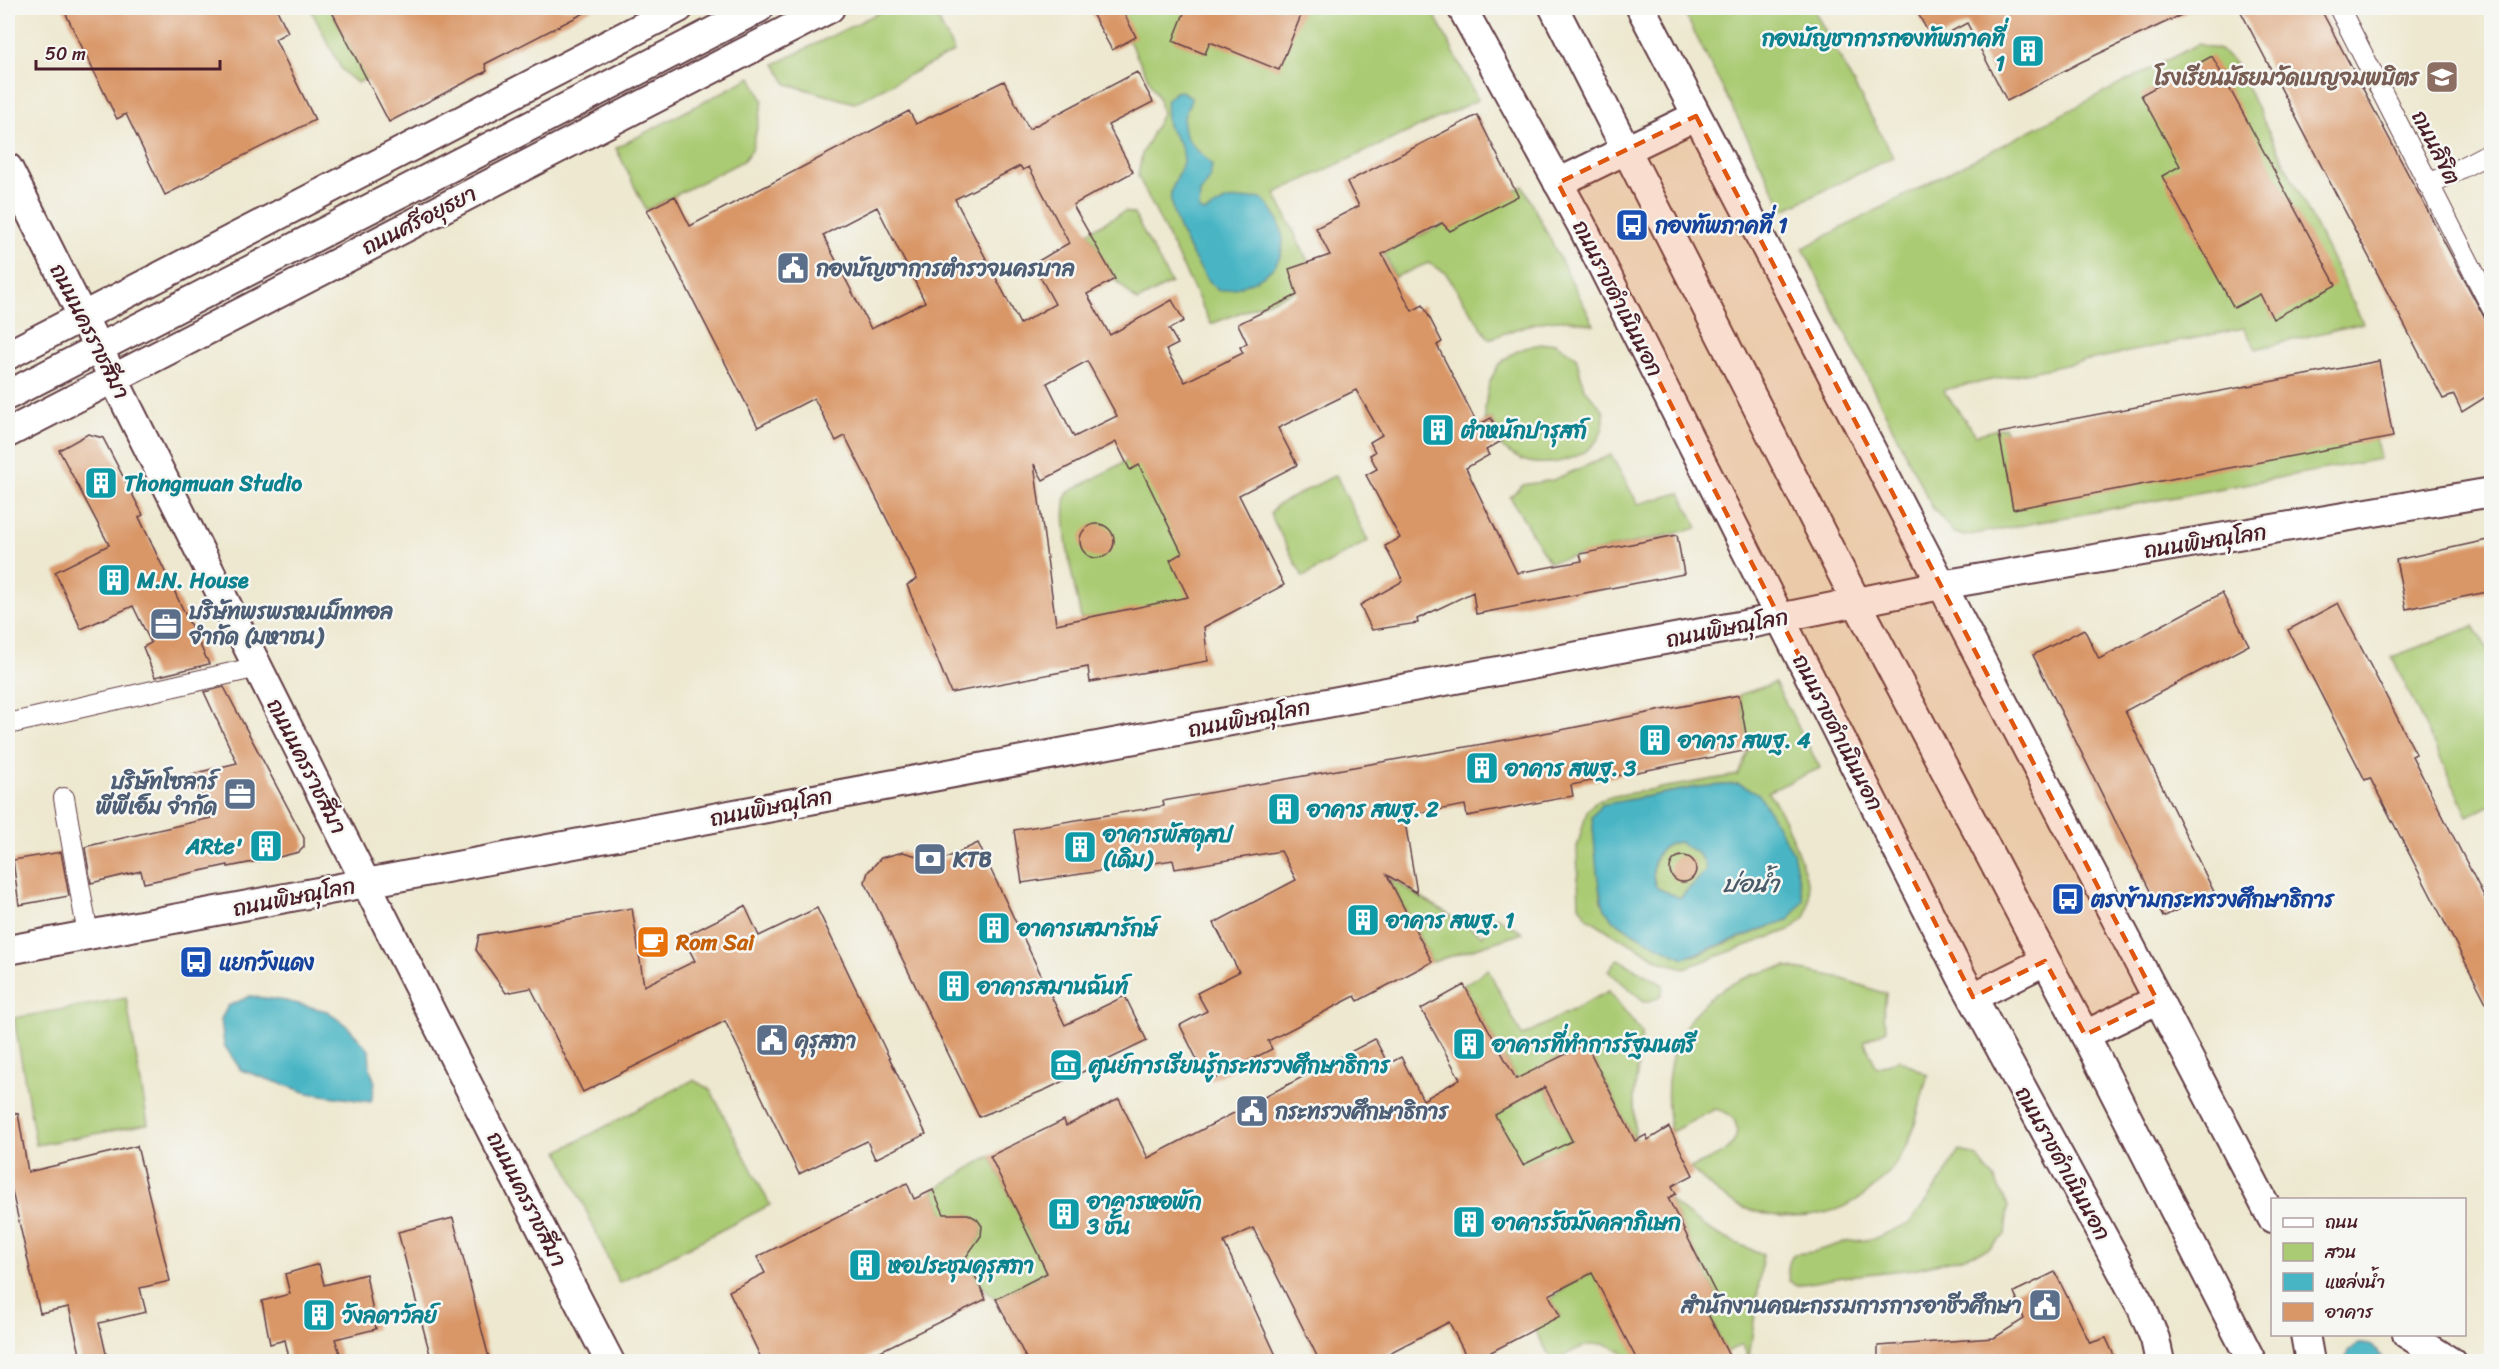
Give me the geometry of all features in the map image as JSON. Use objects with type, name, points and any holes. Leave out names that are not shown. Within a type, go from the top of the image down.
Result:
[{"type":"main road","points":[[8,355],[679,8]]},
{"type":"main road","name":"ถนนศรีอยุธยา","points":[[8,434],[830,8]]},
{"type":"main road","name":"ถนนราชดำเนินนอก","points":[[1462,8],[1586,234],[1972,997],[2142,1308],[2155,1339],[2160,1362]]},
{"type":"main road","points":[[1554,8],[1857,603],[2085,1035],[2252,1362]]},
{"type":"main road","points":[[1641,8],[2271,1216]]},
{"type":"main road","name":"ถนนศรีอยุธยา","points":[[8,395],[622,79],[738,11]]},
{"type":"main road","points":[[606,46],[622,79]]},
{"type":"main road","points":[[471,116],[488,147]]},
{"type":"main road","points":[[1558,183],[1696,116]]},
{"type":"main road","name":"ถนนนครราชสีมา","points":[[8,168],[366,884],[610,1362]]},
{"type":"main road","points":[[312,237],[328,267]]},
{"type":"main road","points":[[258,265],[275,294]]},
{"type":"main road","name":"ถนนพิษณุโลก","points":[[8,950],[1780,619],[1941,585],[2492,492]]},
{"type":"main road","points":[[1972,997],[2045,961]]},
{"type":"main road","points":[[2085,1035],[2157,1000]]},
{"type":"main road","points":[[2305,1336],[2310,1362]]},
{"type":"main road","points":[[2394,1336],[2416,1362]]},
{"type":"main road","points":[[2409,1336],[2451,1362]]},
{"type":"street","name":"ถนนลิขิต","points":[[2339,8],[2492,308]]},
{"type":"street","points":[[2428,185],[2492,152]]},
{"type":"street","points":[[8,724],[258,667]]},
{"type":"street","points":[[64,798],[88,935]]},
{"type":"highlighted area","points":[[1696,116],[2157,1000],[2085,1035],[2045,961],[1973,997],[1558,183]]},
{"type":"green space","points":[[310,8],[330,8],[367,79],[357,83],[342,70]]},
{"type":"green space","points":[[888,8],[949,8],[936,15],[954,52],[854,103],[787,84],[775,64]]},
{"type":"green space","points":[[1112,8],[1431,8],[1478,100],[1275,193],[1318,282],[1211,324],[1138,176],[1142,154],[1162,114],[1159,99]]},
{"type":"green space","points":[[1682,8],[1813,8],[1893,157],[1784,210]]},
{"type":"green space","points":[[2198,44],[2220,50],[2235,63],[2363,323],[2256,349],[2244,328],[1943,390],[1976,435],[2005,427],[2021,499],[2374,430],[2380,459],[1964,536],[1953,532],[1932,507],[1803,248]]},
{"type":"green space","points":[[751,77],[763,101],[752,150],[743,161],[646,210],[616,148]]},
{"type":"green space","points":[[1523,186],[1594,325],[1568,320],[1546,321],[1489,339],[1445,272],[1428,263],[1395,277],[1384,253]]},
{"type":"green space","points":[[1125,211],[1134,214],[1171,283],[1137,301],[1115,279],[1088,232]]},
{"type":"green space","points":[[1555,343],[1576,357],[1584,388],[1603,410],[1603,424],[1592,446],[1581,454],[1556,462],[1524,461],[1497,443],[1503,440],[1491,418],[1485,421],[1488,388],[1500,364],[1510,355],[1537,345]]},
{"type":"green space","points":[[1141,453],[1215,597],[1081,619],[1066,538],[1067,493]]},
{"type":"green space","points":[[1611,455],[1638,504],[1680,493],[1698,528],[1549,562],[1510,497],[1523,485],[1553,480]]},
{"type":"green space","points":[[1336,475],[1368,541],[1303,577],[1270,514],[1277,505]]},
{"type":"green space","points":[[2474,626],[2491,655],[2491,688],[2482,692],[2491,709],[2492,804],[2468,816],[2392,657]]},
{"type":"green space","points":[[1775,683],[1820,768],[1768,792],[1793,840],[1807,882],[1809,901],[1806,916],[1792,929],[1685,968],[1665,963],[1588,918],[1579,905],[1577,847],[1587,811],[1595,802],[1614,796],[1738,775],[1749,750],[1739,695]],"holes":[[[1738,784],[1790,919],[1693,956],[1675,954],[1627,928],[1601,902],[1592,817],[1627,800],[1698,787]]]},
{"type":"green space","points":[[1679,842],[1700,856],[1706,871],[1680,898],[1657,888],[1653,873],[1659,853],[1671,844]]},
{"type":"green space","points":[[1389,878],[1483,936],[1496,916],[1523,933],[1432,962]]},
{"type":"green space","points":[[1618,959],[1663,985],[1660,995],[1655,999],[1644,1001],[1608,971]]},
{"type":"green space","points":[[1786,967],[1837,977],[1886,994],[1883,1018],[1887,1030],[1864,1041],[1877,1068],[1899,1059],[1928,1075],[1913,1132],[1894,1167],[1866,1194],[1832,1211],[1812,1216],[1771,1215],[1737,1205],[1718,1193],[1690,1168],[1722,1153],[1734,1141],[1737,1134],[1736,1125],[1728,1114],[1715,1109],[1671,1132],[1668,1100],[1670,1071],[1677,1044],[1689,1021],[1706,1002],[1728,986],[1755,974]]},
{"type":"green space","points":[[1488,969],[1522,1036],[1609,991],[1642,1033],[1634,1097],[1635,1141],[1586,1044],[1536,1070],[1585,1166],[1564,1177],[1550,1152],[1522,1166],[1495,1115],[1526,1097],[1464,985]]},
{"type":"green space","points":[[126,998],[148,1124],[36,1145],[14,1018]]},
{"type":"green space","points":[[693,1080],[710,1089],[770,1205],[619,1283],[559,1151]]},
{"type":"green space","points":[[1959,1150],[1977,1157],[1995,1180],[2008,1206],[2005,1235],[1989,1249],[1962,1258],[1913,1269],[1849,1276],[1797,1285],[1789,1281],[1788,1267],[1794,1254],[1813,1252],[1845,1242],[1873,1239],[1910,1223],[1943,1178]]},
{"type":"green space","points":[[990,1156],[1047,1272],[996,1299],[978,1282],[963,1252],[979,1239],[982,1234],[980,1224],[968,1214],[947,1220],[933,1190]]},
{"type":"green space","points":[[1668,1198],[1712,1231],[1763,1254],[1749,1358],[1742,1344],[1727,1352],[1705,1308],[1719,1300]]},
{"type":"green space","points":[[1606,1265],[1675,1361],[1631,1361],[1619,1350],[1599,1344],[1583,1347],[1553,1361],[1534,1329],[1560,1316],[1551,1299],[1567,1286]]},
{"type":"water","points":[[1181,91],[1191,97],[1183,122],[1186,136],[1212,165],[1210,179],[1200,193],[1199,210],[1205,212],[1227,200],[1261,198],[1277,218],[1282,233],[1283,246],[1273,267],[1265,275],[1243,286],[1219,291],[1212,284],[1195,260],[1174,215],[1171,193],[1181,168],[1183,153],[1168,125],[1166,101],[1175,92]]},
{"type":"water","name":"บ่อน้ำ","points":[[1738,784],[1758,793],[1793,852],[1803,900],[1790,919],[1684,958],[1632,932],[1608,914],[1598,882],[1592,817],[1601,805],[1698,787]],"holes":[[[1679,842],[1700,856],[1706,871],[1680,898],[1657,888],[1653,873],[1659,852],[1664,847]]]},
{"type":"water","points":[[250,996],[286,1001],[327,1011],[348,1027],[369,1050],[370,1068],[375,1083],[371,1102],[308,1093],[241,1070],[224,1045],[221,1019],[228,1006]]},
{"type":"water","points":[[2358,1344],[2374,1348],[2380,1353],[2383,1361],[2344,1361],[2348,1352]]},
{"type":"building","points":[[63,8],[276,8],[288,32],[275,39],[315,120],[165,195],[126,114],[117,119]]},
{"type":"building","points":[[330,8],[594,8],[485,64],[487,71],[389,122]]},
{"type":"building","points":[[1089,8],[1121,8],[1136,37],[1112,50]]},
{"type":"building","points":[[1186,8],[1304,8],[1279,70],[1210,42],[1205,54],[1173,41]]},
{"type":"building","name":"กองบัญชาการกองทัพภาคที่ 1","points":[[1915,8],[2196,8],[2081,62],[2007,101],[1967,23],[1933,41]]},
{"type":"building","points":[[2239,8],[2320,8],[2492,332],[2492,393],[2462,412],[2454,395],[2443,399]]},
{"type":"building","points":[[2212,56],[2336,285],[2273,319],[2260,294],[2234,308],[2162,176],[2180,166],[2141,95]]},
{"type":"building","points":[[1137,72],[1153,102],[1108,125],[1133,172],[1073,205],[1115,279],[1087,294],[1110,335],[1172,300],[1184,321],[1169,329],[1178,344],[1166,350],[1185,382],[1243,353],[1240,347],[1247,343],[1238,324],[1297,295],[1289,269],[1330,255],[1316,228],[1359,206],[1347,182],[1477,115],[1518,196],[1450,231],[1442,223],[1382,254],[1412,311],[1423,305],[1442,342],[1437,345],[1478,425],[1491,418],[1503,440],[1486,450],[1489,455],[1466,468],[1517,573],[1582,561],[1580,554],[1677,535],[1684,574],[1476,614],[1473,592],[1417,619],[1418,623],[1372,630],[1360,605],[1403,581],[1385,546],[1400,538],[1366,475],[1377,469],[1370,455],[1375,452],[1370,442],[1382,435],[1356,390],[1278,428],[1297,465],[1239,495],[1284,585],[1204,627],[1208,661],[1090,682],[1088,667],[951,693],[907,585],[917,579],[845,436],[836,441],[814,398],[758,427],[647,210],[675,196],[690,226],[909,111],[916,124],[1004,81],[1029,129]],"holes":[[[1020,166],[1023,170],[1029,167],[1069,243],[1033,264],[1055,304],[1020,324],[955,199]],[[877,207],[925,302],[871,329],[823,235]],[[1087,361],[1117,416],[1074,437],[1047,383]],[[1116,442],[1130,470],[1139,465],[1182,553],[1170,560],[1188,597],[1056,624],[1034,464],[1043,480]]]},
{"type":"building","points":[[2379,361],[2393,437],[2013,509],[1999,433]]},
{"type":"building","points":[[88,434],[103,438],[143,515],[139,517],[209,664],[155,677],[143,647],[151,643],[133,606],[81,629],[55,572],[109,545],[59,450]]},
{"type":"building","points":[[1097,524],[1109,529],[1114,541],[1109,553],[1097,558],[1085,553],[1080,541],[1085,529]]},
{"type":"building","points":[[2492,539],[2492,591],[2406,609],[2396,560]]},
{"type":"building","points":[[2222,593],[2249,645],[2125,711],[2214,892],[2163,917],[2033,655],[2084,629],[2099,659]]},
{"type":"building","points":[[2338,603],[2416,754],[2412,756],[2485,898],[2492,894],[2492,1014],[2370,778],[2365,780],[2288,630]]},
{"type":"building","points":[[224,687],[304,838],[304,847],[299,852],[279,857],[144,883],[141,871],[91,883],[85,848],[88,846],[211,818],[192,774],[237,763],[204,692]]},
{"type":"building","points":[[1739,695],[1749,750],[1571,785],[1573,796],[1467,816],[1465,805],[1404,816],[1417,893],[1387,875],[1432,962],[1358,1001],[1355,996],[1268,1041],[1272,1049],[1208,1082],[1180,1025],[1207,1011],[1197,993],[1239,972],[1214,923],[1296,880],[1281,851],[1175,869],[1173,860],[1022,883],[1014,830],[1164,806],[1163,801],[1561,730]]},
{"type":"building","points":[[978,843],[1065,1025],[1125,996],[1147,1041],[1047,1089],[979,1117],[865,882],[868,872],[881,858],[903,852],[938,862]]},
{"type":"building","points":[[61,852],[69,896],[19,905],[13,860]]},
{"type":"building","points":[[1683,856],[1692,860],[1696,869],[1692,878],[1683,882],[1674,878],[1670,869],[1674,860]]},
{"type":"building","points":[[745,906],[759,936],[817,908],[926,1134],[875,1159],[867,1141],[799,1174],[725,1021],[583,1092],[531,988],[506,993],[476,950],[479,935],[632,908],[644,986],[695,961],[683,937]]},
{"type":"building","points":[[1464,985],[1516,1079],[1586,1044],[1635,1141],[1646,1135],[1648,1140],[1669,1127],[1693,1175],[1672,1186],[1676,1194],[1668,1198],[1719,1300],[1705,1308],[1732,1362],[1638,1362],[1592,1273],[1549,1295],[1560,1316],[1472,1362],[1469,1362],[1449,1322],[1372,1362],[1320,1362],[1253,1228],[1224,1242],[1279,1362],[1028,1362],[996,1299],[1047,1273],[990,1156],[1064,1120],[1066,1126],[1119,1099],[1148,1158],[1375,1039],[1388,1064],[1401,1057],[1423,1100],[1460,1079],[1421,1009]],"holes":[[[1545,1087],[1572,1141],[1523,1165],[1495,1115]]]},
{"type":"building","points":[[18,1113],[28,1172],[137,1146],[170,1281],[140,1288],[146,1312],[99,1323],[108,1362],[82,1362],[69,1307],[40,1313],[8,1174],[8,1114]]},
{"type":"building","name":"หอประชุมคุรุสภา","points":[[907,1183],[914,1199],[933,1190],[944,1214],[968,1214],[977,1219],[982,1226],[981,1236],[966,1257],[986,1299],[858,1362],[763,1362],[729,1291],[765,1273],[757,1257]]},
{"type":"building","points":[[453,1218],[490,1362],[432,1362],[398,1232]]},
{"type":"building","name":"วังลดาวัลย์","points":[[319,1264],[324,1285],[366,1274],[376,1329],[335,1339],[343,1362],[290,1362],[285,1340],[270,1344],[262,1301],[290,1294],[285,1274]]},
{"type":"building","name":"สำนักงานคณะกรรมการการอาชีวศึกษา","points":[[2055,1272],[2090,1343],[2106,1338],[2117,1362],[1878,1362],[1878,1346],[1994,1338],[2024,1319],[2014,1292]]},
{"type":"place","name":"กองบัญชาการกองทัพภาคที่ 1","points":[[2028,51]]},
{"type":"place","name":"โรงเรียนมัธยมวัดเบญจมพบิตร","points":[[2442,77]]},
{"type":"place","name":"กองทัพภาคที่ 1","points":[[1632,225]]},
{"type":"place","name":"กองบัญชาการตำรวจนครบาล","points":[[793,268]]},
{"type":"place","name":"ตำหนักปารุสก์","points":[[1438,430]]},
{"type":"place","name":"Thongmuan Studio","points":[[101,483]]},
{"type":"place","name":"M.N. House","points":[[114,580]]},
{"type":"place","name":"บริษัทพรพรหมเม็ททอล จำกัด (มหาชน)","points":[[166,624]]},
{"type":"place","name":"อาคาร สพฐ. 4","points":[[1655,740]]},
{"type":"place","name":"อาคาร สพฐ. 3","points":[[1482,768]]},
{"type":"place","name":"บริษัทโซลาร์ พีพีเอ็ม จำกัด","points":[[240,794]]},
{"type":"place","name":"อาคาร สพฐ. 2","points":[[1284,809]]},
{"type":"place","name":"ARte'","points":[[266,846]]},
{"type":"place","name":"อาคารพัสดุสป (เดิม)","points":[[1080,847]]},
{"type":"place","name":"KTB","points":[[930,859]]},
{"type":"place","name":"ตรงข้ามกระทรวงศึกษาธิการ","points":[[2068,899]]},
{"type":"place","name":"อาคาร สพฐ. 1","points":[[1363,920]]},
{"type":"place","name":"อาคารเสมารักษ์","points":[[994,928]]},
{"type":"place","name":"Rom Sai","points":[[653,942]]},
{"type":"place","name":"แยกวังแดง","points":[[196,962]]},
{"type":"place","name":"อาคารสมานฉันท์","points":[[954,986]]},
{"type":"place","name":"คุรุสภา","points":[[772,1040]]},
{"type":"place","name":"อาคารที่ทำการรัฐมนตรี","points":[[1469,1044]]},
{"type":"place","name":"ศูนย์การเรียนรู้กระทรวงศึกษาธิการ","points":[[1066,1065]]},
{"type":"place","name":"กระทรวงศึกษาธิการ","points":[[1252,1111]]},
{"type":"place","name":"อาคารหอพัก 3 ชั้น","points":[[1064,1214]]},
{"type":"place","name":"อาคารรัชมังคลาภิเษก","points":[[1469,1222]]},
{"type":"place","name":"หอประชุมคุรุสภา","points":[[865,1265]]},
{"type":"place","name":"สำนักงานคณะกรรมการการอาชีวศึกษา","points":[[2045,1305]]},
{"type":"place","name":"วังลดาวัลย์","points":[[319,1315]]}]
